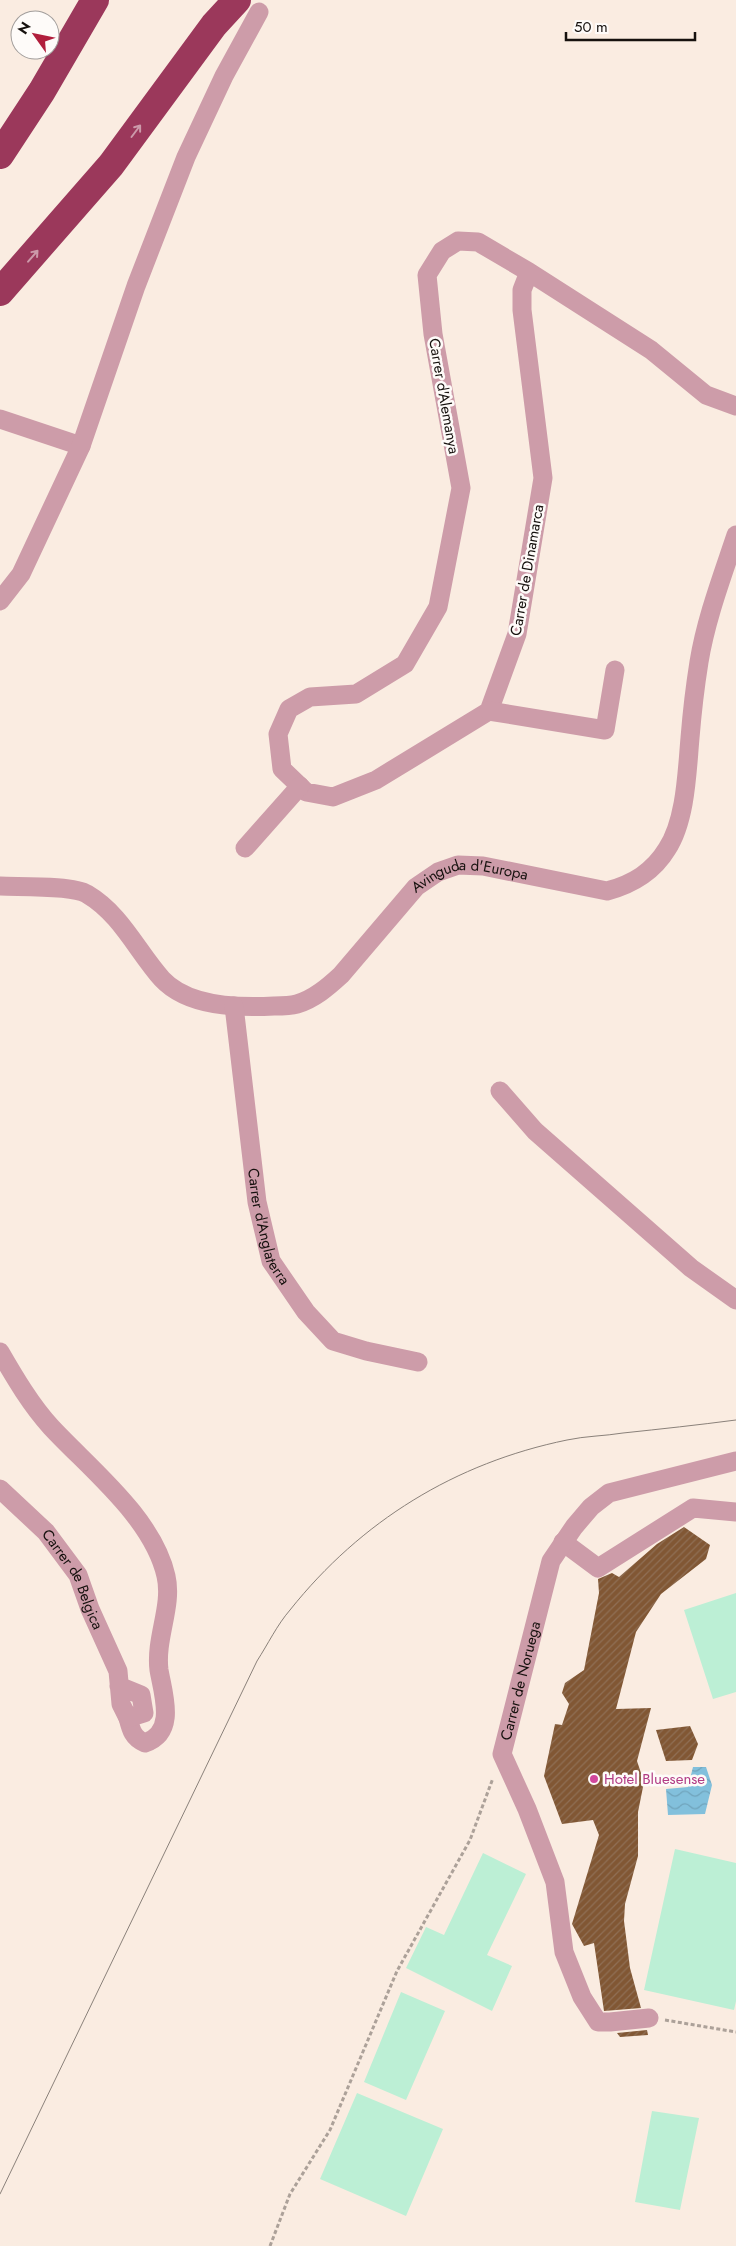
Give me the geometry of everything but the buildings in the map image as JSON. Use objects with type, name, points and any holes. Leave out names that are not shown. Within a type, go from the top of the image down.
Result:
[{"type":"highway","points":[[60,34],[73,14],[86,0]]},
{"type":"highway","points":[[0,155],[47,82],[95,0]]},
{"type":"highway","points":[[0,292],[111,164],[214,25],[248,6]]},
{"type":"highway","points":[[0,120],[43,60]]},
{"type":"street","points":[[0,601],[21,574],[81,446],[136,286],[186,157],[224,76],[248,6]]},
{"type":"street","name":"Carrer d'Alemanya","points":[[300,786],[282,769],[278,734],[289,709],[310,697],[356,694],[405,664],[438,608],[461,488],[433,334],[427,275],[442,252],[458,241],[478,242],[529,272],[651,350],[706,395],[736,406]]},
{"type":"street","name":"Carrer de Dinamarca","points":[[489,711],[517,634],[543,478],[522,310],[522,290],[529,272]]},
{"type":"street","points":[[0,419],[81,446]]},
{"type":"street","name":"Avinguda d'Europa","points":[[0,886],[84,892],[110,912],[163,980],[176,990],[192,998],[234,1006],[295,1005],[316,995],[341,975],[416,887],[438,872],[458,865],[483,866],[607,891],[622,887],[650,870],[668,848],[676,828],[686,775],[699,660],[710,615],[736,535]]},
{"type":"street","points":[[245,848],[300,786],[306,792],[333,797],[367,783],[489,711],[605,730],[615,670]]},
{"type":"street","name":"Carrer d'Anglaterra","points":[[234,1006],[257,1202],[271,1262],[306,1312],[333,1341],[366,1351],[418,1362]]},
{"type":"street","points":[[500,1091],[535,1131],[690,1268],[736,1300]]},
{"type":"street","name":"Carrer de Belgica","points":[[0,1352],[19,1385],[51,1427],[113,1489],[128,1507],[148,1536],[164,1566],[168,1592],[158,1652],[160,1678],[165,1695],[165,1720],[160,1731],[152,1741],[145,1743],[137,1740],[132,1734],[128,1718],[120,1704],[118,1670],[90,1610],[78,1575],[46,1532],[0,1490]]},
{"type":"street","name":"Carrer de Noruega","points":[[649,2018],[598,2022],[582,1997],[564,1952],[555,1882],[528,1809],[502,1754],[551,1560],[563,1542],[591,1507],[609,1493],[736,1461]]},
{"type":"street","points":[[563,1542],[598,1568],[694,1508],[736,1512]]},
{"type":"path","points":[[270,2246],[290,2194],[330,2130],[397,1971],[470,1840],[502,1754]]},
{"type":"path","points":[[649,2018],[736,2032]]},
{"type":"green space","points":[[736,1593],[736,1692],[713,1699],[684,1610]]},
{"type":"green space","points":[[675,1849],[736,1863],[736,2001],[734,2010],[644,1990]]},
{"type":"green space","points":[[483,1853],[526,1874],[487,1955],[512,1966],[492,2011],[406,1968],[426,1927],[444,1935]]},
{"type":"green space","points":[[401,1992],[445,2011],[406,2100],[364,2082]]},
{"type":"green space","points":[[357,2093],[443,2129],[406,2216],[320,2179]]},
{"type":"green space","points":[[652,2111],[699,2118],[680,2210],[635,2202]]},
{"type":"water","points":[[693,1767],[706,1767],[712,1785],[705,1814],[668,1815],[666,1789],[688,1787]]},
{"type":"tram line","points":[[0,2194],[257,1661],[285,1616],[318,1578],[347,1549],[379,1523],[413,1500],[449,1480],[486,1464],[526,1450],[574,1439],[736,1420]]},
{"type":"place","name":"Hotel Bluesense","points":[[594,1779]]}]
